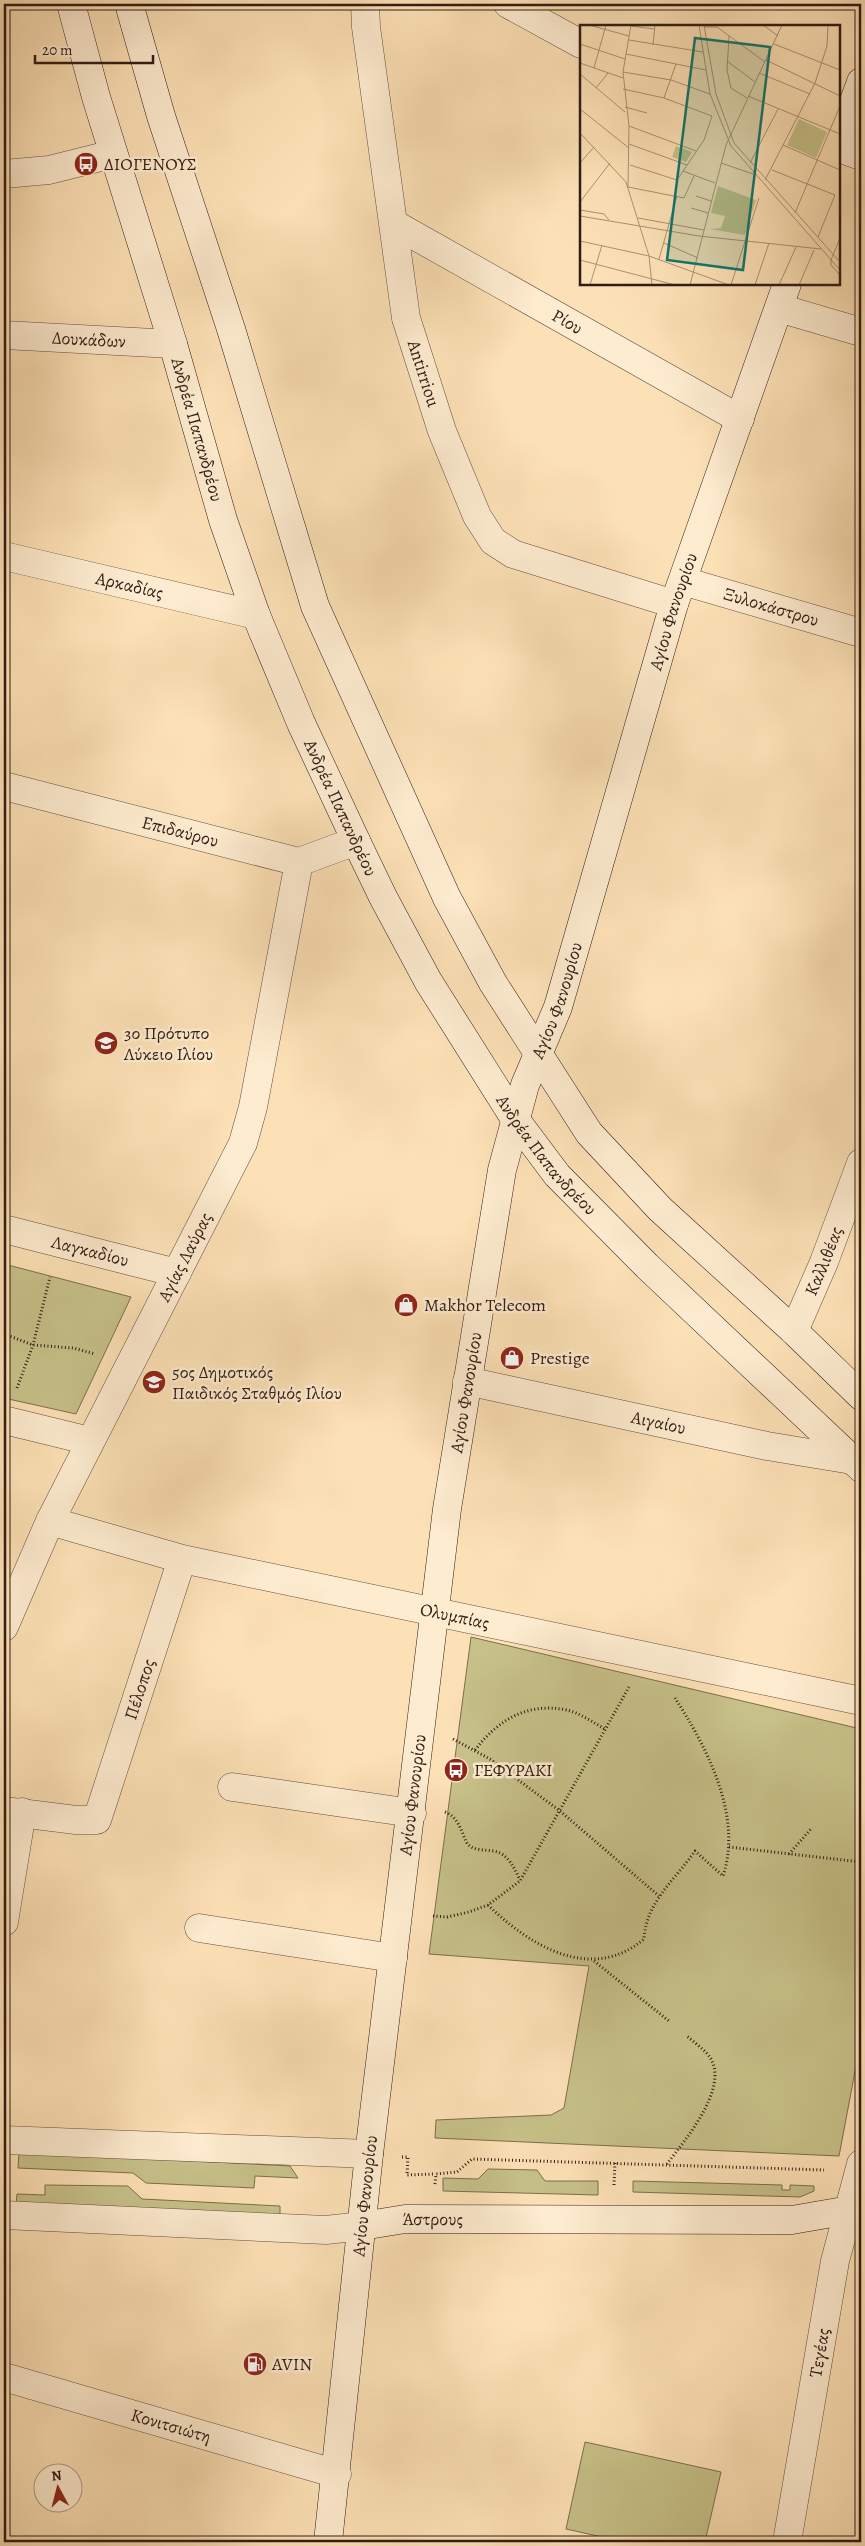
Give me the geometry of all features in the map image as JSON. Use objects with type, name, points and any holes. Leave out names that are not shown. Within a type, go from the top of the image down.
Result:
[{"type":"street","name":"Ανδρέα Παπανδρέου","points":[[71,4],[113,154],[173,344],[223,520],[256,615],[301,723],[356,841],[383,897],[428,981],[515,1119],[557,1175],[647,1266],[856,1464]]},
{"type":"street","points":[[129,4],[161,116],[232,329],[315,606],[446,898],[493,983],[589,1133],[660,1210],[794,1331],[861,1396]]},
{"type":"street","name":"Antirriou","points":[[365,4],[366,27],[406,318],[442,431],[477,516],[493,541],[513,554],[678,593]]},
{"type":"street","points":[[508,4],[580,43]]},
{"type":"street","points":[[840,139],[861,82]]},
{"type":"street","points":[[840,148],[861,156]]},
{"type":"street","points":[[4,174],[48,170],[113,154]]},
{"type":"street","name":"Ρίου","points":[[394,224],[740,419]]},
{"type":"street","points":[[783,296],[861,332]]},
{"type":"street","name":"Αγίου Φανουρίου","points":[[328,2542],[337,2474],[369,2154],[413,1807],[447,1509],[499,1188],[525,1085],[539,1057],[558,1007],[678,593],[783,296]]},
{"type":"street","name":"Δουκάδων","points":[[4,335],[173,344]]},
{"type":"street","name":"Αρκαδίας","points":[[4,556],[256,615]]},
{"type":"street","name":"Ξυλοκάστρου","points":[[678,593],[861,633]]},
{"type":"street","name":"Επιδαύρου","points":[[4,786],[299,862]]},
{"type":"street","points":[[299,862],[356,841]]},
{"type":"street","name":"Αγίας Λαύρας","points":[[4,1628],[50,1521],[242,1142],[253,1107],[299,862]]},
{"type":"street","name":"Καλλιθέας","points":[[794,1331],[824,1262],[861,1163]]},
{"type":"street","name":"Λαγκαδίου","points":[[4,1229],[177,1273]]},
{"type":"street","name":"Αιγαίου","points":[[467,1381],[856,1464]]},
{"type":"street","points":[[4,1420],[90,1441]]},
{"type":"street","name":"Ολυμπίας","points":[[50,1521],[182,1559],[861,1701]]},
{"type":"street","name":"Πέλοπος","points":[[13,1812],[76,1820],[97,1820],[182,1559]]},
{"type":"street","points":[[232,1787],[413,1807]]},
{"type":"street","points":[[4,1922],[13,1812]]},
{"type":"street","points":[[199,1928],[393,1958]]},
{"type":"street","points":[[4,2140],[369,2154]]},
{"type":"street","name":"Τεγέας","points":[[787,2542],[835,2261],[855,2209],[860,2168]]},
{"type":"street","name":"Άστρους","points":[[4,2215],[326,2230],[404,2219],[792,2220],[855,2209]]},
{"type":"street","name":"Κονιτσιώτη","points":[[4,2377],[337,2474]]},
{"type":"path","points":[[4,1420],[33,1344],[58,1242]]},
{"type":"path","points":[[4,1334],[33,1344],[73,1348],[130,1363]]},
{"type":"path","points":[[399,1913],[447,1917],[488,1905],[520,1881],[646,1656],[688,1718],[708,1758],[724,1804],[730,1856],[723,1876],[694,1851],[659,1896],[645,1922],[644,1939],[633,1948],[593,1960],[575,1959],[529,1938],[505,1922],[488,1905]]},
{"type":"path","points":[[475,1750],[487,1734],[503,1720],[521,1712],[545,1709],[568,1710],[606,1729]]},
{"type":"path","points":[[422,1727],[460,1742],[490,1759],[560,1811],[659,1896]]},
{"type":"path","points":[[413,1807],[449,1814],[474,1849],[499,1852],[511,1862],[520,1881]]},
{"type":"path","points":[[789,1854],[811,1829]]},
{"type":"path","points":[[729,1846],[861,1862]]},
{"type":"path","points":[[593,1960],[670,2021]]},
{"type":"path","points":[[667,2164],[690,2134],[709,2100],[715,2079],[710,2057],[686,2035]]},
{"type":"path","points":[[433,2219],[436,2174],[457,2172],[472,2159],[860,2168]]},
{"type":"shaded area","points":[[4,1264],[131,1297],[76,1414],[4,1398]]},
{"type":"shaded area","points":[[471,1637],[861,1729],[861,2040],[839,2156],[435,2138],[436,2120],[551,2115],[564,2108],[589,1966],[429,1954]]},
{"type":"shaded area","points":[[19,2152],[290,2166],[298,2178],[255,2176],[254,2188],[146,2183],[133,2173],[18,2168]]},
{"type":"shaded area","points":[[488,2169],[537,2170],[545,2181],[598,2181],[598,2195],[443,2191],[443,2178],[478,2179]]},
{"type":"shaded area","points":[[633,2181],[782,2185],[782,2190],[790,2190],[790,2185],[814,2186],[814,2191],[800,2197],[633,2192]]},
{"type":"shaded area","points":[[45,2185],[128,2186],[142,2199],[280,2206],[280,2218],[16,2205],[17,2194],[45,2195]]},
{"type":"shaded area","points":[[585,2442],[721,2472],[705,2542],[625,2542],[566,2529]]},
{"type":"place","name":"ΔΙΟΓΕΝΟΥΣ","points":[[86,164]]},
{"type":"place","name":"3ο Πρότυπο Λύκειο Ιλίου","points":[[106,1043]]},
{"type":"place","name":"Makhor Telecom","points":[[406,1305]]},
{"type":"place","name":"Prestige","points":[[512,1358]]},
{"type":"place","name":"5ος Δημοτικός Παιδικός Σταθμός Ιλίου","points":[[154,1382]]},
{"type":"place","name":"ΓΕΦΥΡΑΚΙ","points":[[456,1770]]},
{"type":"place","name":"AVIN","points":[[255,2364]]}]
